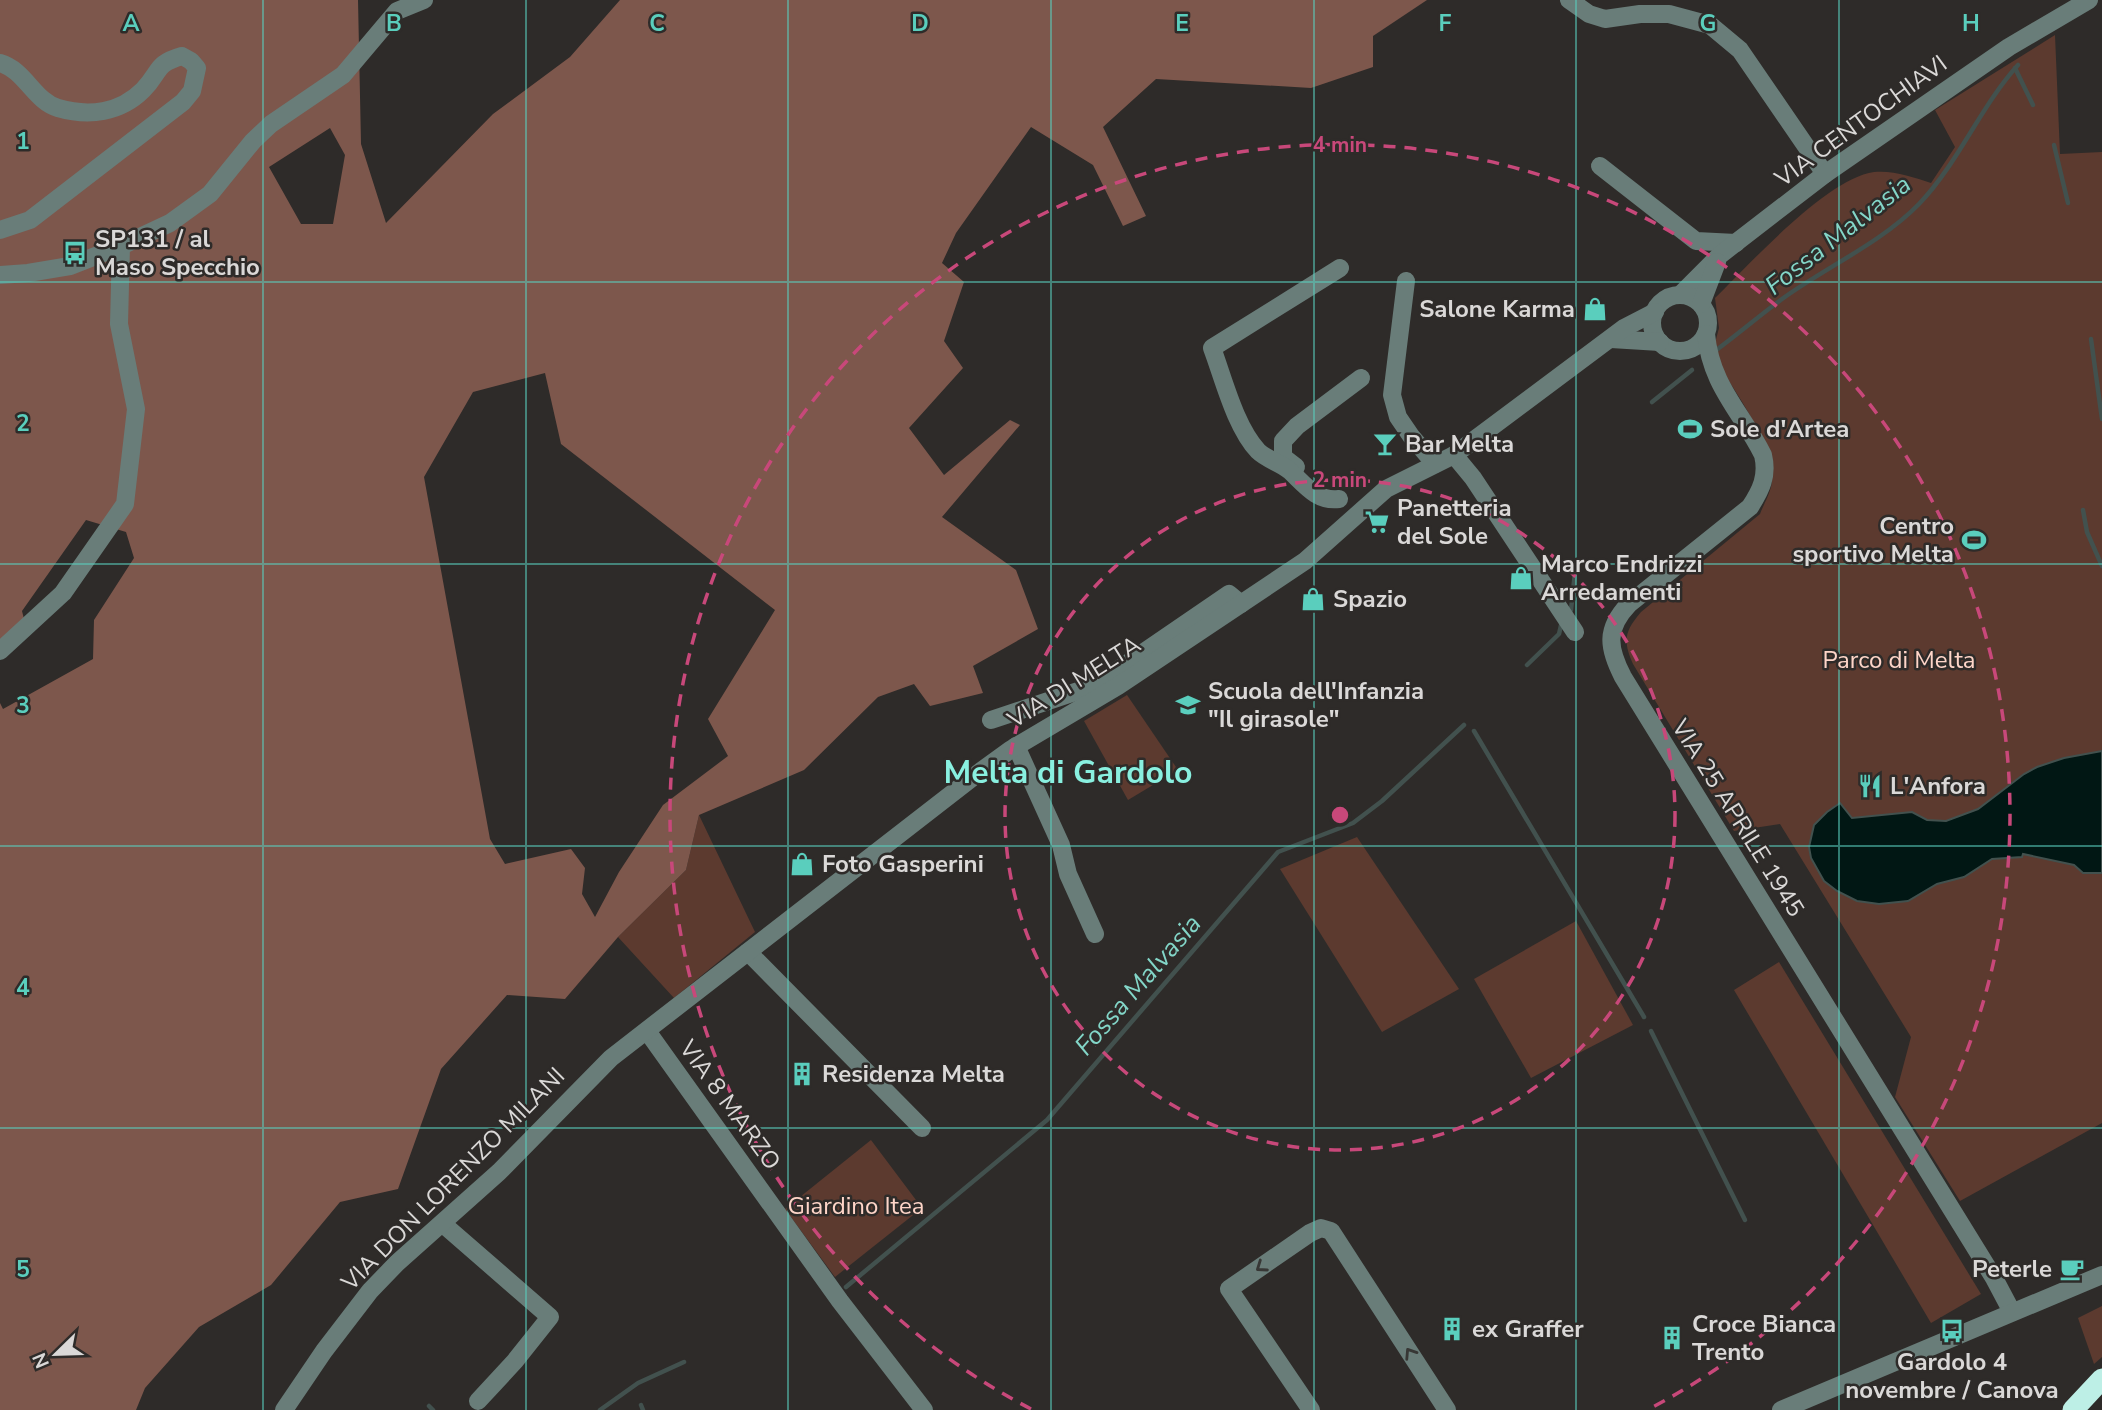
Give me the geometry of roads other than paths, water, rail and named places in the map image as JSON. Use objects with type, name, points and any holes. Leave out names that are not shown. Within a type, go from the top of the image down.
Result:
[{"type":"highway","points":[[2073,1410],[2102,1379]]},
{"type":"street","points":[[0,275],[70,266],[170,223],[211,194],[253,141],[271,124],[343,75],[397,11],[424,0]]},
{"type":"street","points":[[1569,0],[1589,14],[1605,19],[1640,14],[1670,14],[1710,24],[1740,50],[1825,174]]},
{"type":"street","name":"VIA CENTOCHIAVI","points":[[1680,295],[1720,255],[1825,174],[2009,47],[2089,0]]},
{"type":"street","points":[[0,63],[17,69],[54,107],[82,114],[105,112],[129,102],[144,89],[164,61],[182,56],[197,68],[192,91],[183,102],[30,220],[0,230]]},
{"type":"street","points":[[1600,166],[1696,241],[1736,243]]},
{"type":"street","points":[[0,651],[63,593],[125,504],[136,409],[119,324],[121,246]]},
{"type":"street","points":[[1701,304],[1720,255]]},
{"type":"street","points":[[1339,499],[1326,501],[1310,491],[1287,468],[1260,453],[1244,434],[1212,348],[1340,268]]},
{"type":"street","points":[[1406,281],[1392,395],[1398,416],[1435,464]]},
{"type":"street","points":[[1611,339],[1660,342],[1673,350],[1696,346],[1706,334],[1707,318],[1701,304],[1680,295]]},
{"type":"street","name":"VIA DI MELTA","points":[[647,1031],[981,771],[1118,686],[1305,561],[1386,489],[1454,455],[1624,328],[1655,312],[1665,300],[1680,295]]},
{"type":"street","points":[[1655,312],[1653,327],[1660,342]]},
{"type":"street","name":"VIA 25 APRILE 1945","points":[[1706,334],[1708,354],[1715,376],[1763,455],[1765,466],[1762,488],[1749,507],[1629,604],[1617,617],[1612,631],[1611,653],[1623,677],[1994,1278],[2012,1312]]},
{"type":"street","name":"VIA 25 APRILE 1945","points":[[1685,350],[1715,376]]},
{"type":"street","points":[[1357,514],[1283,457],[1283,441],[1297,426],[1361,378]]},
{"type":"street","points":[[1454,455],[1473,478],[1568,621]]},
{"type":"street","points":[[991,720],[1096,685],[1229,594],[1241,604]]},
{"type":"street","points":[[1016,747],[1061,845],[1068,874],[1096,934]]},
{"type":"street","points":[[748,951],[922,1128]]},
{"type":"street","name":"VIA DON LORENZO MILANI","points":[[284,1410],[324,1351],[370,1291],[397,1263],[499,1172],[611,1058],[647,1031]]},
{"type":"street","name":"VIA 8 MARZO","points":[[647,1031],[840,1300],[924,1410]]},
{"type":"street","points":[[443,1224],[550,1317],[478,1401]]},
{"type":"street","points":[[1311,1410],[1229,1289],[1321,1228],[1331,1231],[1447,1410]]},
{"type":"street","points":[[1781,1410],[2102,1275]]},
{"type":"waterway","name":"Fossa Malvasia","points":[[1715,351],[1799,287],[1888,231],[1919,204],[1946,170],[2004,81],[2018,65]]},
{"type":"waterway","points":[[2015,68],[2033,105]]},
{"type":"waterway","points":[[2054,145],[2068,203]]},
{"type":"waterway","points":[[2091,339],[2102,419]]},
{"type":"waterway","name":"Fossa Malvasia","points":[[1652,402],[1692,370]]},
{"type":"waterway","points":[[2083,510],[2087,532],[2102,566]]},
{"type":"waterway","name":"Fossa Malvasia","points":[[1568,614],[1571,610],[1575,572]]},
{"type":"waterway","name":"Fossa Malvasia","points":[[1527,665],[1559,634],[1562,621]]},
{"type":"waterway","name":"Fossa Malvasia","points":[[846,1287],[1047,1120],[1278,852],[1353,823],[1382,801],[1464,725]]},
{"type":"waterway","points":[[1474,731],[1644,1017]]},
{"type":"waterway","points":[[1651,1031],[1745,1220]]},
{"type":"waterway","name":"Fossa Malvasia","points":[[600,1410],[638,1383],[684,1362]]},
{"type":"waterway","points":[[641,1405],[643,1410]]},
{"type":"waterway","points":[[429,1406],[433,1410]]},
{"type":"place","name":"SP131 / al Maso Specchio","points":[[75,253]]},
{"type":"place","name":"Salone Karma","points":[[1595,309]]},
{"type":"place","name":"Sole d'Artea","points":[[1690,429]]},
{"type":"place","name":"Bar Melta","points":[[1385,444]]},
{"type":"place","name":"Panetteria del Sole","points":[[1377,522]]},
{"type":"place","name":"Centro sportivo Melta","points":[[1974,540]]},
{"type":"place","name":"Marco Endrizzi Arredamenti","points":[[1521,578]]},
{"type":"place","name":"Spazio","points":[[1313,599]]},
{"type":"place","name":"Scuola dell'Infanzia \"Il girasole\"","points":[[1188,705]]},
{"type":"place","name":"L'Anfora","points":[[1870,786]]},
{"type":"place","name":"Foto Gasperini","points":[[802,864]]},
{"type":"place","name":"Residenza Melta","points":[[802,1074]]},
{"type":"place","name":"Peterle","points":[[2072,1269]]},
{"type":"place","name":"ex Graffer","points":[[1452,1329]]},
{"type":"place","name":"Gardolo 4 novembre / Canova","points":[[1952,1331]]},
{"type":"place","name":"Croce Bianca Trento","points":[[1672,1338]]},
{"type":"district","name":"Melta di Gardolo","points":[[1068,772]]},
{"type":"park label","name":"Parco di Melta","points":[[1899,660]]},
{"type":"park label","name":"Giardino Itea","points":[[856,1206]]}]
